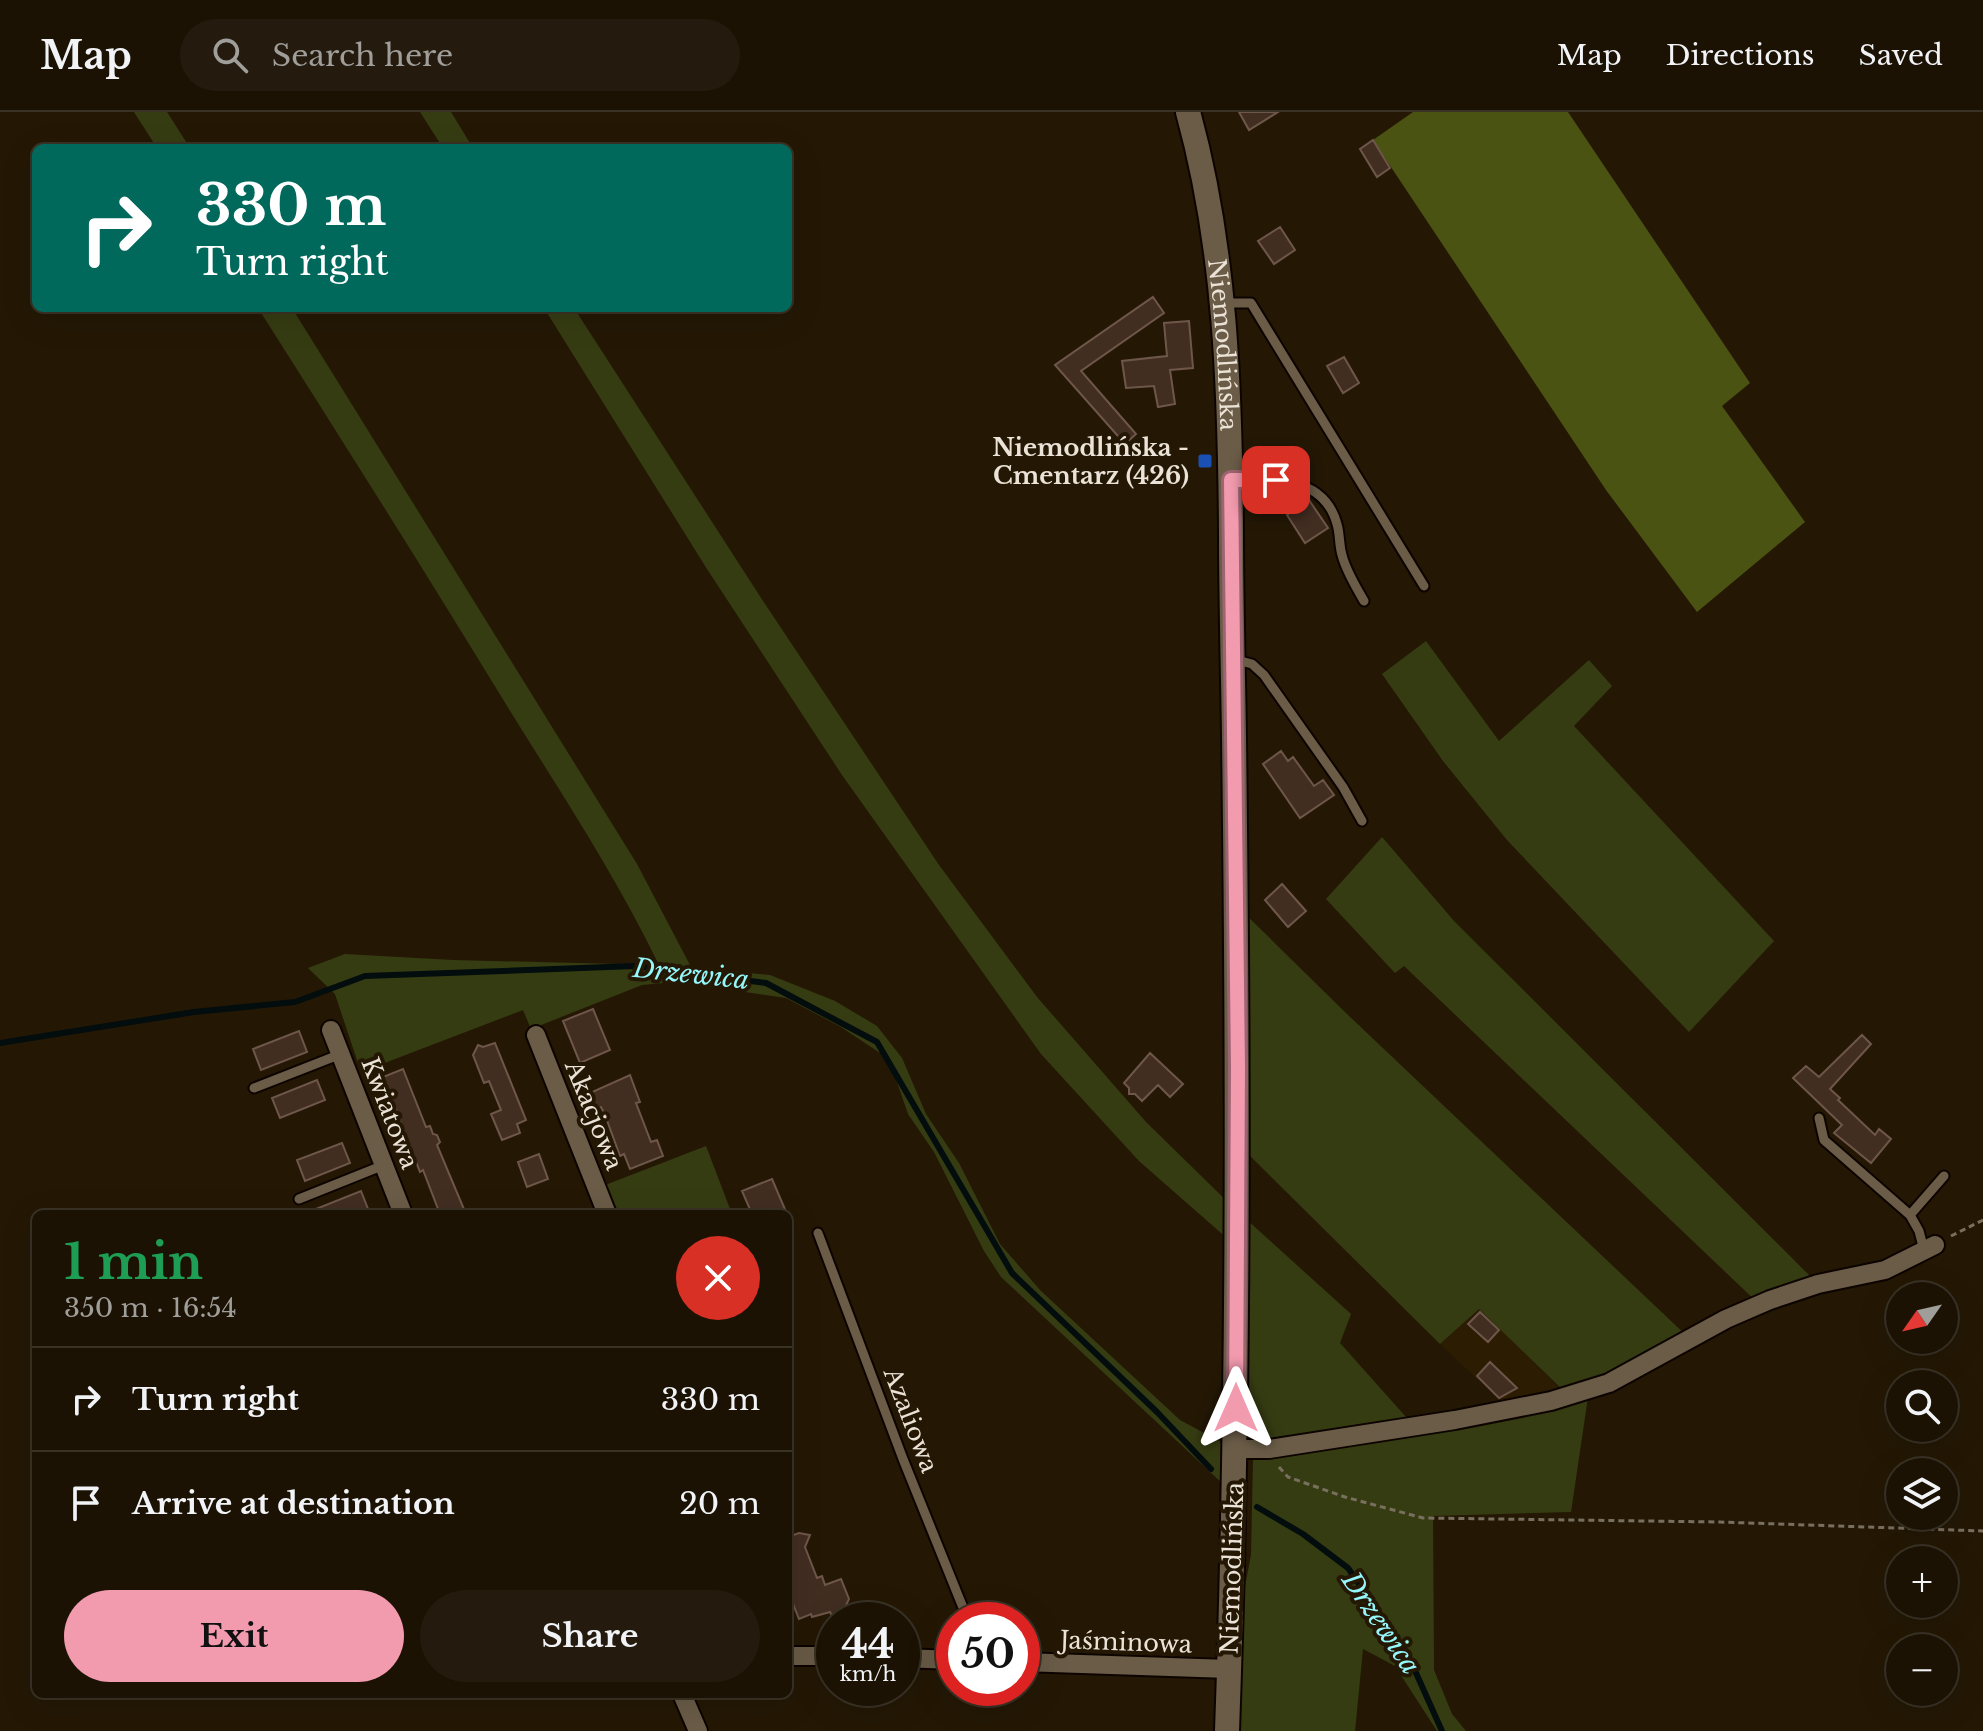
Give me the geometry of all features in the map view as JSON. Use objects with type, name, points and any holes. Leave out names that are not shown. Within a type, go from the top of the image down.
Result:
[{"type":"main road","name":"Niemodlińska","points":[[1188,112],[1220,265],[1231,480],[1238,1068],[1236,1449],[1227,1731]]},
{"type":"street","name":"Kwiatowa","points":[[331,1030],[401,1210]]},
{"type":"street","name":"Akacjowa","points":[[536,1035],[605,1210]]},
{"type":"street","points":[[1236,1449],[1263,1449],[1455,1420],[1559,1398],[1609,1383],[1726,1319],[1770,1300],[1818,1284],[1885,1270],[1930,1248]]},
{"type":"street","points":[[792,1656],[816,1656]]},
{"type":"street","name":"Jaśminowa","points":[[1040,1663],[1229,1669]]},
{"type":"street","points":[[684,1698],[698,1731]]},
{"type":"lane","points":[[1222,303],[1251,303],[1424,586]]},
{"type":"lane","points":[[1231,480],[1259,478],[1293,483],[1312,489],[1326,501],[1337,523],[1342,557],[1364,601]]},
{"type":"lane","points":[[1233,659],[1252,664],[1264,675],[1343,787],[1362,821]]},
{"type":"lane","points":[[254,1088],[341,1054]]},
{"type":"lane","points":[[1819,1118],[1824,1140],[1910,1215],[1930,1248]]},
{"type":"lane","points":[[299,1199],[384,1165]]},
{"type":"lane","points":[[1910,1215],[1944,1176]]},
{"type":"lane","name":"Azaliowa","points":[[818,1233],[961,1602]]},
{"type":"path","points":[[1930,1248],[1983,1220]]},
{"type":"path","points":[[1263,1449],[1288,1477],[1345,1497],[1423,1518],[1705,1522],[1983,1531]]},
{"type":"shaded area","points":[[1479,1309],[1568,1396],[1509,1409],[1440,1344]]},
{"type":"green space","points":[[134,112],[167,112],[187,144],[154,144]]},
{"type":"green space","points":[[420,112],[451,112],[471,144],[440,144]]},
{"type":"green space","points":[[1413,112],[1568,112],[1750,383],[1722,406],[1805,522],[1697,612],[1606,490],[1373,140]]},
{"type":"green space","points":[[261,312],[294,312],[637,864],[691,967],[770,975],[835,1001],[877,1026],[902,1058],[926,1114],[959,1163],[1000,1244],[1040,1290],[1180,1420],[1223,1443],[1223,1484],[1001,1277],[984,1251],[934,1152],[908,1114],[889,1059],[841,1027],[786,998],[675,982],[642,985],[531,1029],[523,1010],[361,1072],[335,994],[308,968],[345,954],[659,965],[589,838]]},
{"type":"green space","points":[[546,312],[577,312],[763,601],[939,865],[1037,997],[1146,1122],[1237,1211],[1351,1314],[1340,1343],[1414,1426],[1568,1395],[1479,1309],[1440,1344],[1238,1144],[1236,905],[1690,1339],[1589,1390],[1571,1512],[1433,1516],[1434,1670],[1452,1714],[1466,1731],[1437,1731],[1395,1666],[1363,1649],[1355,1731],[1227,1731],[1229,1669],[1251,1555],[1253,1460],[1269,1449],[1249,1434],[1236,1408],[1237,1247],[1139,1161],[1041,1054],[842,775],[707,569]]},
{"type":"green space","points":[[1426,641],[1499,741],[1589,660],[1612,686],[1574,726],[1774,941],[1689,1032],[1507,840],[1443,761],[1382,674]]},
{"type":"green space","points":[[1382,837],[1454,921],[1818,1284],[1759,1304],[1404,966],[1395,973],[1326,899]]},
{"type":"green space","points":[[706,1146],[730,1210],[603,1210],[595,1189]]},
{"type":"building","points":[[1239,112],[1278,112],[1249,130]]},
{"type":"building","points":[[1373,140],[1390,168],[1377,177],[1360,149]]},
{"type":"building","points":[[1280,227],[1295,250],[1274,264],[1258,241]]},
{"type":"building","points":[[1153,297],[1164,313],[1081,371],[1136,434],[1125,444],[1055,365]]},
{"type":"building","points":[[1189,321],[1193,368],[1170,370],[1175,404],[1158,407],[1154,386],[1126,388],[1122,361],[1167,356],[1164,323]]},
{"type":"building","points":[[1344,357],[1359,383],[1343,393],[1327,366]]},
{"type":"building","points":[[1309,500],[1328,528],[1305,543],[1287,515]]},
{"type":"building","points":[[1281,751],[1288,761],[1293,757],[1314,786],[1323,780],[1334,795],[1300,818],[1263,764]]},
{"type":"building","points":[[1282,884],[1306,911],[1288,927],[1265,900]]},
{"type":"building","points":[[593,1009],[610,1050],[580,1063],[563,1021]]},
{"type":"building","points":[[299,1031],[307,1052],[261,1070],[253,1049]]},
{"type":"building","points":[[1862,1035],[1871,1044],[1830,1089],[1875,1135],[1879,1129],[1891,1139],[1871,1163],[1834,1133],[1842,1125],[1793,1078],[1806,1066],[1819,1077]]},
{"type":"building","points":[[495,1043],[526,1120],[517,1124],[520,1133],[502,1140],[491,1114],[501,1110],[489,1081],[484,1083],[473,1055],[478,1045],[483,1047]]},
{"type":"building","points":[[1150,1053],[1183,1084],[1170,1097],[1158,1085],[1142,1101],[1135,1094],[1129,1094],[1129,1088],[1124,1083]]},
{"type":"building","points":[[403,1069],[426,1127],[430,1126],[433,1134],[437,1135],[440,1142],[437,1145],[464,1210],[438,1210],[423,1170],[420,1172],[383,1077]]},
{"type":"building","points":[[630,1075],[640,1102],[636,1103],[651,1142],[657,1140],[663,1156],[630,1169],[624,1154],[620,1156],[601,1107],[596,1109],[590,1093]]},
{"type":"building","points":[[317,1080],[325,1100],[280,1118],[272,1098]]},
{"type":"building","points":[[342,1143],[350,1163],[305,1181],[297,1160]]},
{"type":"building","points":[[539,1154],[548,1179],[527,1187],[518,1162]]},
{"type":"building","points":[[772,1179],[785,1210],[750,1210],[742,1191]]},
{"type":"building","points":[[361,1191],[368,1210],[314,1210]]},
{"type":"building","points":[[1480,1312],[1499,1330],[1488,1342],[1468,1324]]},
{"type":"building","points":[[1490,1362],[1517,1388],[1499,1398],[1477,1376]]},
{"type":"building","points":[[810,1535],[805,1547],[817,1578],[822,1576],[825,1585],[841,1579],[849,1599],[848,1602],[816,1602],[816,1616],[812,1617],[811,1614],[799,1619],[792,1601],[792,1536]]},
{"type":"waterway","name":"Drzewica","points":[[0,1043],[194,1012],[295,1002],[365,976],[635,966],[766,983],[877,1042],[1012,1273],[1157,1412],[1211,1469]]},
{"type":"waterway","name":"Drzewica","points":[[1257,1507],[1303,1534],[1348,1568],[1408,1655],[1442,1731]]},
{"type":"place","name":"Niemodlińska - Cmentarz (426)","points":[[1205,461]]},
{"type":"route","points":[[1236,1408],[1238,1068],[1231,480],[1276,480]]}]
